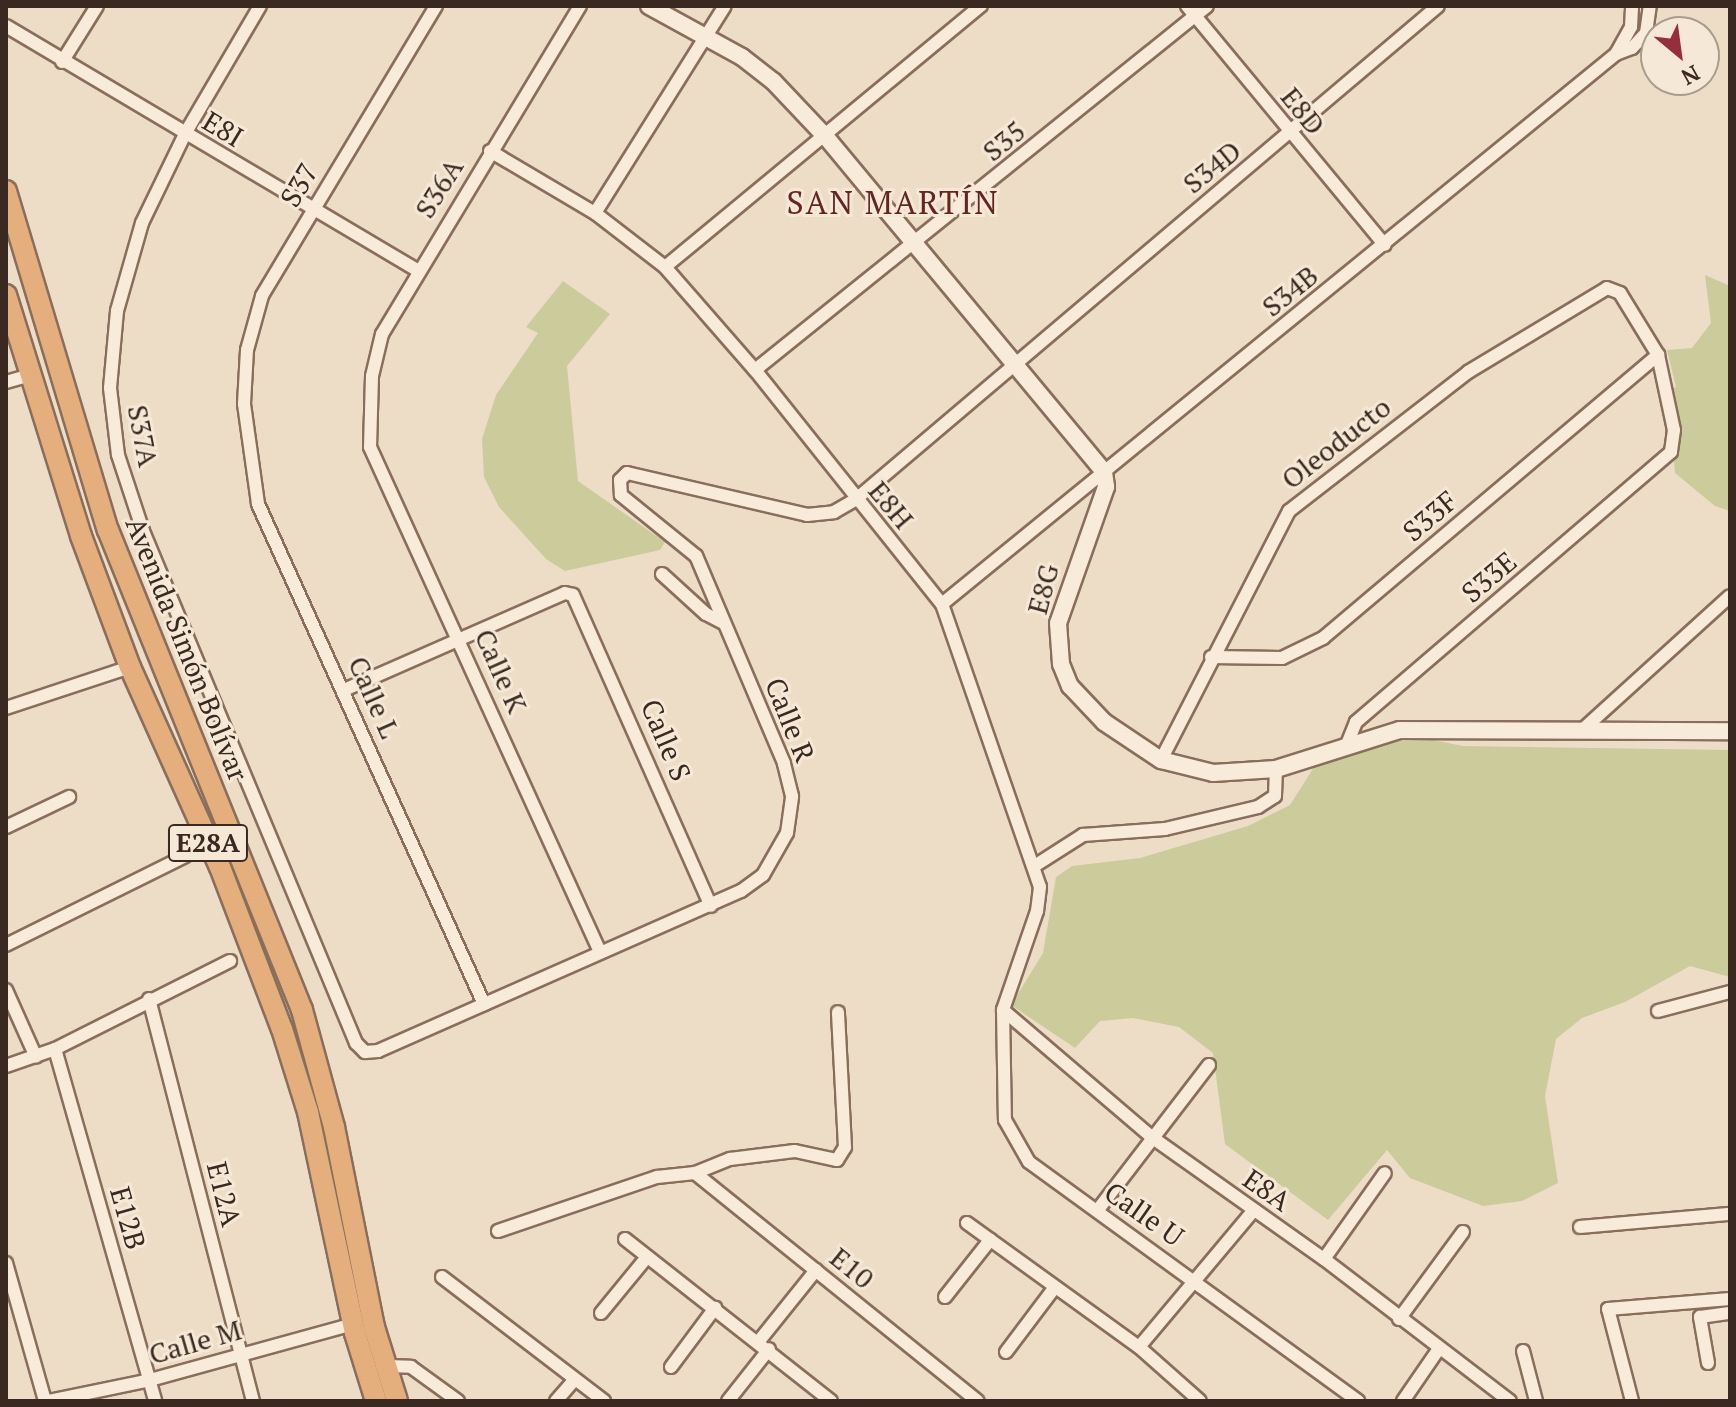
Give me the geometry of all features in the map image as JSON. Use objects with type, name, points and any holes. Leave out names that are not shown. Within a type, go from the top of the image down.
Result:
[{"type":"highway","name":"Avenida Simón Bolívar","points":[[6,191],[108,530],[302,1010],[397,1401]]},
{"type":"highway","name":"Avenida Simón Bolívar","points":[[6,295],[30,375],[130,667],[220,867],[282,1029],[308,1112],[353,1324],[376,1401]]},
{"type":"street","points":[[62,62],[97,6]]},
{"type":"street","name":"S37A","points":[[260,6],[185,134],[142,223],[117,311],[110,388],[118,455],[143,531],[356,1043],[365,1052]]},
{"type":"street","name":"S37","points":[[244,404],[247,350],[262,296],[436,6]]},
{"type":"street","name":"S36A","points":[[370,407],[382,334],[416,269],[580,6]]},
{"type":"street","points":[[649,6],[707,37],[773,81],[826,137],[1104,472]]},
{"type":"street","points":[[595,213],[725,6]]},
{"type":"street","points":[[665,267],[981,6]]},
{"type":"street","name":"S35","points":[[755,370],[915,245],[1191,11],[1207,6]]},
{"type":"street","name":"S34D","points":[[855,500],[1013,361],[1290,133],[1438,6]]},
{"type":"street","points":[[1616,54],[1631,27],[1632,6]]},
{"type":"street","name":"S34B","points":[[942,604],[1616,54],[1632,48],[1646,33],[1650,6]]},
{"type":"street","name":"E8D","points":[[1191,11],[1385,245]]},
{"type":"street","name":"E8I","points":[[6,26],[311,211],[416,269]]},
{"type":"street","name":"E8H","points":[[490,151],[595,213],[665,267],[755,370],[855,500],[942,604],[1036,865],[1037,911],[1003,1010]]},
{"type":"street","name":"Oleoducto","points":[[1161,760],[1211,657],[1289,511],[1468,372],[1607,288],[1630,304],[1658,355]]},
{"type":"street","name":"S33E","points":[[1347,744],[1356,722],[1671,452],[1674,430],[1658,355]]},
{"type":"street","name":"S33F","points":[[1211,657],[1282,658],[1323,638],[1658,355]]},
{"type":"street","points":[[6,382],[30,375]]},
{"type":"street","name":"Calle L","points":[[244,404],[258,504],[484,1004]]},
{"type":"street","name":"Calle K","points":[[370,407],[370,447],[461,639],[600,952]]},
{"type":"street","name":"E8G","points":[[1104,472],[1106,487],[1061,604],[1061,664],[1086,705],[1161,760],[1192,771],[1276,769],[1347,744],[1420,728],[1577,734],[1730,731]]},
{"type":"street","name":"Calle R","points":[[365,1052],[378,1051],[711,906],[763,875],[787,833],[792,796],[784,763],[696,556],[621,495],[620,480],[627,473],[807,515],[834,512],[855,500]]},
{"type":"street","points":[[662,574],[706,614],[724,623]]},
{"type":"street","name":"Calle S","points":[[461,639],[565,593],[573,595],[711,906]]},
{"type":"street","points":[[1577,734],[1730,596]]},
{"type":"street","points":[[344,690],[461,639]]},
{"type":"street","points":[[6,708],[130,667]]},
{"type":"street","points":[[1036,865],[1083,835],[1165,829],[1258,807],[1275,796],[1276,769]]},
{"type":"street","points":[[6,827],[69,797]]},
{"type":"street","points":[[6,945],[185,856]]},
{"type":"street","points":[[6,1066],[55,1049],[149,999],[230,961]]},
{"type":"street","points":[[6,990],[36,1057]]},
{"type":"street","points":[[1658,1011],[1730,992]]},
{"type":"street","name":"E12A","points":[[149,999],[253,1401]]},
{"type":"street","name":"E8A","points":[[1003,1010],[1153,1138],[1324,1259],[1438,1350],[1510,1401]]},
{"type":"street","name":"Calle U","points":[[1003,1010],[1005,1120],[1015,1143],[1029,1162],[1195,1279],[1358,1401]]},
{"type":"street","points":[[498,1231],[657,1177],[695,1173],[730,1159],[795,1151],[837,1160],[843,1156],[838,1012]]},
{"type":"street","name":"E12B","points":[[55,1049],[155,1401]]},
{"type":"street","points":[[1097,1211],[1209,1065]]},
{"type":"street","name":"E10","points":[[695,1173],[978,1401]]},
{"type":"street","points":[[1324,1259],[1385,1173]]},
{"type":"street","points":[[1139,1347],[1254,1210]]},
{"type":"street","points":[[1580,1227],[1730,1214]]},
{"type":"street","points":[[967,1223],[1139,1347],[1200,1401]]},
{"type":"street","points":[[1399,1319],[1463,1232]]},
{"type":"street","points":[[625,1239],[764,1345],[831,1401]]},
{"type":"street","points":[[945,1297],[990,1240]]},
{"type":"street","points":[[601,1313],[647,1257]]},
{"type":"street","points":[[6,1263],[47,1401]]},
{"type":"street","points":[[728,1401],[816,1270]]},
{"type":"street","points":[[442,1277],[604,1401]]},
{"type":"street","points":[[1006,1352],[1055,1287]]},
{"type":"street","points":[[1632,1401],[1608,1309],[1730,1299]]},
{"type":"street","points":[[671,1367],[715,1308]]},
{"type":"street","points":[[1708,1363],[1700,1317],[1730,1313]]},
{"type":"street","name":"Calle M","points":[[47,1401],[150,1380],[353,1324]]},
{"type":"street","points":[[1403,1401],[1438,1350]]},
{"type":"street","points":[[1523,1351],[1536,1401]]},
{"type":"street","points":[[387,1366],[411,1367],[458,1401]]},
{"type":"street","points":[[556,1401],[574,1380]]},
{"type":"green space","points":[[1705,275],[1730,286],[1730,511],[1715,506],[1675,473],[1668,392],[1676,387],[1667,350],[1692,348],[1711,323]]},
{"type":"green space","points":[[563,281],[610,314],[567,366],[578,481],[665,542],[660,550],[565,571],[546,559],[499,507],[484,477],[482,439],[496,395],[538,333],[526,327]]},
{"type":"green space","points":[[1433,740],[1463,746],[1730,750],[1730,977],[1690,966],[1625,1002],[1582,1018],[1556,1039],[1545,1096],[1558,1183],[1522,1201],[1483,1206],[1410,1178],[1387,1150],[1328,1220],[1225,1144],[1213,1053],[1179,1027],[1133,1018],[1100,1021],[1075,1048],[1011,1005],[1043,953],[1056,877],[1072,866],[1140,858],[1248,826],[1290,805],[1314,767],[1395,741]]},
{"type":"district","name":"SAN MARTÍN","points":[[893,202]]}]
